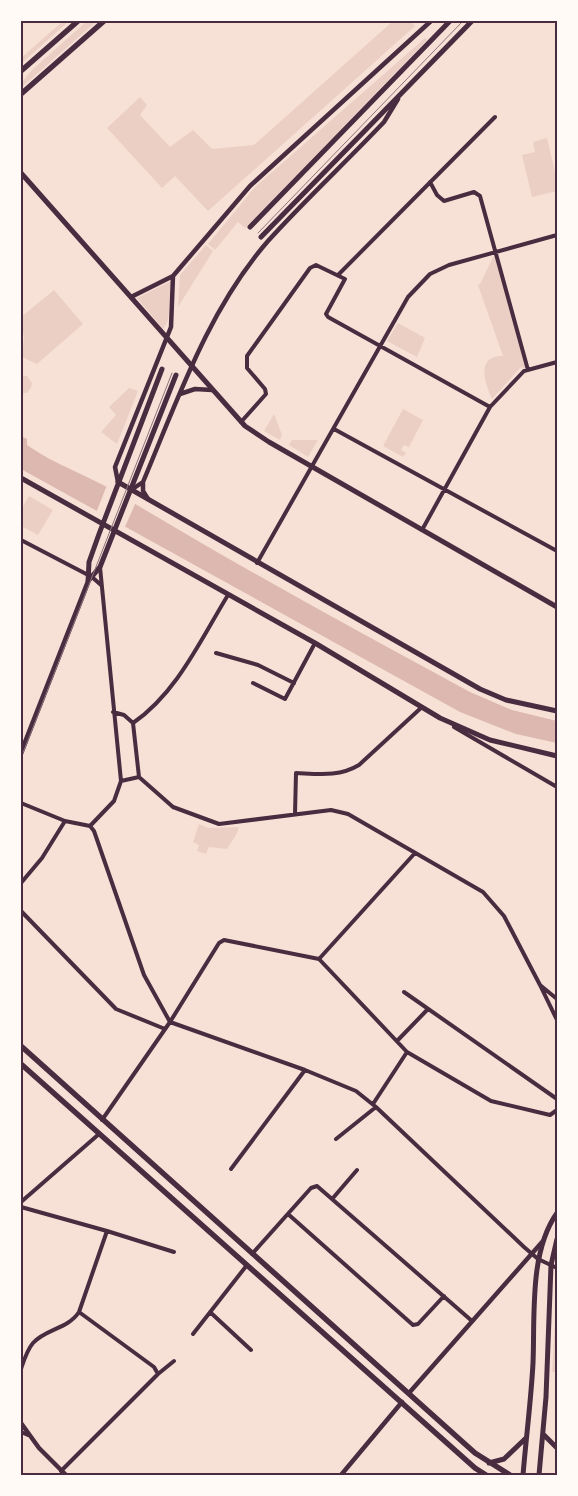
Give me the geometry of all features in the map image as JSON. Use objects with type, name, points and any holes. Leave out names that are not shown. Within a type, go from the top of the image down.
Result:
[{"type":"main road","points":[[21,71],[78,21]]},
{"type":"main road","points":[[21,94],[104,21]]},
{"type":"main road","points":[[250,227],[450,21]]},
{"type":"main road","points":[[261,237],[472,21]]},
{"type":"main road","points":[[21,173],[241,422],[263,438],[312,467],[557,607]]},
{"type":"main road","points":[[21,753],[88,582],[90,576],[89,562],[102,524],[162,369]]},
{"type":"main road","points":[[90,576],[100,567],[115,532],[176,375]]},
{"type":"main road","points":[[21,478],[315,643],[440,718],[490,740],[557,756]]},
{"type":"main road","points":[[118,482],[257,563],[480,688],[506,700],[557,711]]},
{"type":"main road","points":[[21,1046],[488,1463],[510,1475]]},
{"type":"main road","points":[[21,1064],[484,1475]]},
{"type":"main road","points":[[523,1475],[538,1259],[542,1241],[557,1213]]},
{"type":"main road","points":[[539,1475],[557,1238]]},
{"type":"main road","points":[[543,1434],[557,1448]]},
{"type":"main road","points":[[488,1463],[504,1459],[526,1438]]},
{"type":"street","points":[[131,297],[173,276],[250,186],[431,21]]},
{"type":"street","points":[[148,500],[143,491],[143,482],[191,366],[221,310],[268,242],[384,122],[402,92]]},
{"type":"street","points":[[338,275],[495,117]]},
{"type":"street","points":[[430,182],[438,195],[444,200],[474,192],[478,194],[528,370]]},
{"type":"street","points":[[257,563],[408,297],[430,274],[449,264],[557,235]]},
{"type":"street","points":[[241,422],[266,394],[265,388],[246,368],[247,356],[310,268],[316,265],[345,279],[326,316],[490,407]]},
{"type":"street","points":[[118,482],[116,467],[171,327],[173,276]]},
{"type":"street","points":[[422,530],[490,407],[524,371],[557,362]]},
{"type":"street","points":[[180,394],[195,389],[212,390]]},
{"type":"street","points":[[334,429],[557,551]]},
{"type":"street","points":[[132,490],[143,482]]},
{"type":"street","points":[[22,541],[90,576],[101,586]]},
{"type":"street","points":[[90,826],[114,801],[121,781],[100,567]]},
{"type":"street","points":[[133,723],[158,702],[172,685],[228,595]]},
{"type":"street","points":[[252,683],[285,699],[315,643]]},
{"type":"street","points":[[216,653],[258,665],[294,683]]},
{"type":"street","points":[[295,814],[296,773],[338,774],[348,771],[359,765],[422,707]]},
{"type":"street","points":[[113,712],[124,715],[133,723],[139,777],[176,809],[219,824],[331,810],[342,811],[475,887],[490,898],[509,926],[557,1020]]},
{"type":"street","points":[[440,718],[557,787]]},
{"type":"street","points":[[121,781],[139,777]]},
{"type":"street","points":[[21,803],[65,821],[90,826],[98,839],[144,975],[170,1022],[304,1070],[356,1091],[375,1105],[532,1254],[554,1267]]},
{"type":"street","points":[[21,883],[42,858],[65,821]]},
{"type":"street","points":[[319,959],[415,853]]},
{"type":"street","points":[[21,911],[116,1008],[165,1029]]},
{"type":"street","points":[[102,1120],[170,1022],[220,943],[224,940],[319,959],[408,1052],[491,1100],[550,1115],[557,1110]]},
{"type":"street","points":[[540,985],[557,999]]},
{"type":"street","points":[[404,992],[557,1099]]},
{"type":"street","points":[[396,1040],[428,1009]]},
{"type":"street","points":[[336,1139],[375,1105],[408,1052]]},
{"type":"street","points":[[232,1169],[304,1070]]},
{"type":"street","points":[[21,1202],[99,1134]]},
{"type":"street","points":[[333,1198],[357,1170]]},
{"type":"street","points":[[252,1254],[313,1186],[320,1187],[472,1321]]},
{"type":"street","points":[[21,1207],[174,1252]]},
{"type":"street","points":[[288,1214],[413,1326],[418,1324],[444,1296]]},
{"type":"street","points":[[21,1369],[29,1349],[36,1340],[71,1321],[79,1312],[107,1231]]},
{"type":"street","points":[[409,1393],[542,1241]]},
{"type":"street","points":[[193,1334],[248,1264]]},
{"type":"street","points":[[79,1312],[154,1367],[158,1374]]},
{"type":"street","points":[[210,1312],[252,1350]]},
{"type":"street","points":[[61,1470],[158,1374],[174,1361]]},
{"type":"street","points":[[341,1475],[402,1402]]},
{"type":"street","points":[[21,1424],[66,1475]]},
{"type":"street","points":[[21,1432],[28,1434]]},
{"type":"shaded area","points":[[63,21],[69,21],[21,64],[21,58]]},
{"type":"shaded area","points":[[87,21],[97,21],[21,88],[21,83],[33,69]]},
{"type":"shaded area","points":[[393,21],[410,21],[415,26],[208,211],[175,176],[162,188],[107,128],[140,97],[147,105],[140,115],[170,147],[193,130],[212,149],[254,145]]},
{"type":"shaded area","points":[[425,38],[427,40],[245,228],[238,222],[215,250],[208,244],[255,187]]},
{"type":"shaded area","points":[[547,138],[557,180],[557,191],[532,197],[522,155],[535,152],[533,142]]},
{"type":"shaded area","points":[[206,245],[213,251],[178,307],[180,275]]},
{"type":"shaded area","points":[[496,251],[528,370],[521,367],[492,399],[485,378],[485,365],[488,360],[494,357],[503,356],[478,285]]},
{"type":"shaded area","points":[[171,281],[168,321],[163,329],[137,298]]},
{"type":"shaded area","points":[[54,290],[83,324],[37,364],[22,357],[24,338],[21,317]]},
{"type":"shaded area","points":[[398,323],[425,338],[417,357],[387,341]]},
{"type":"shaded area","points":[[21,376],[27,376],[32,383],[27,393],[21,393]]},
{"type":"shaded area","points":[[129,388],[138,391],[117,444],[101,432],[116,415],[109,407]]},
{"type":"shaded area","points":[[403,409],[423,420],[409,447],[404,445],[401,450],[406,453],[403,457],[383,446]]},
{"type":"shaded area","points":[[274,414],[282,435],[280,440],[264,431]]},
{"type":"shaded area","points":[[21,436],[27,439],[27,445],[38,452],[106,487],[292,595],[470,692],[512,710],[557,721],[557,743],[516,734],[460,712],[21,469]]},
{"type":"shaded area","points":[[292,440],[318,440],[308,457],[289,445]]},
{"type":"shaded area","points":[[29,496],[53,510],[38,535],[21,526],[21,509]]},
{"type":"shaded area","points":[[199,824],[208,828],[239,827],[227,849],[209,847],[206,854],[197,851],[199,845],[193,842]]},
{"type":"shaded area","points":[[557,1284],[557,1372],[552,1372]]},
{"type":"pier","points":[[107,485],[136,502],[124,529],[96,513]]},
{"type":"tram line","points":[[258,233],[463,21]]},
{"type":"tram line","points":[[21,758],[172,373]]}]
